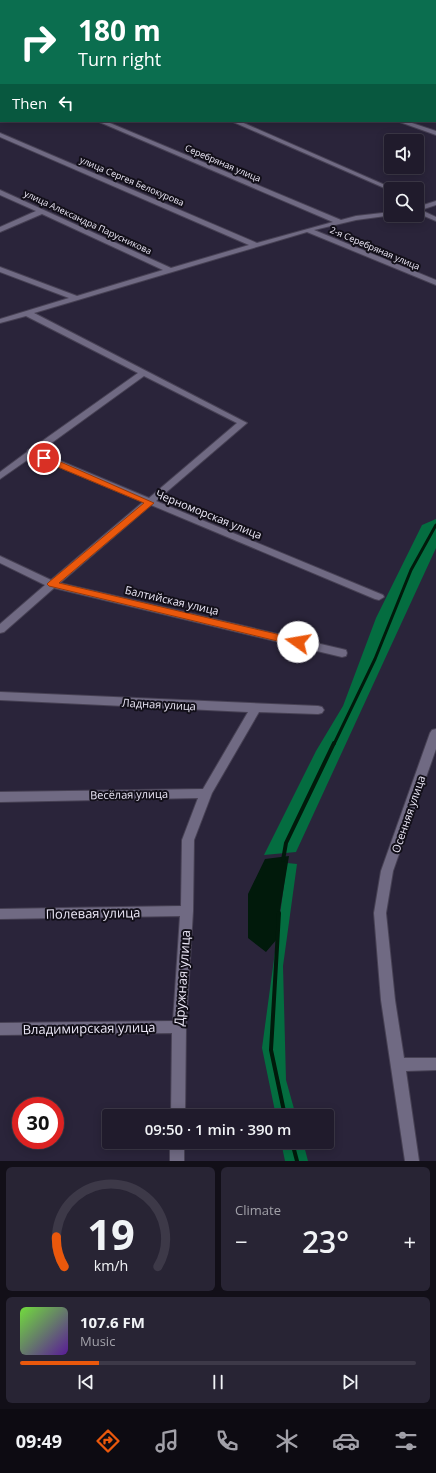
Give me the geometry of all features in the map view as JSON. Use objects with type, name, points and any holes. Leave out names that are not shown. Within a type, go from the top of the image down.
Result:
[{"type":"street","name":"Серебряная улица","points":[[102,122],[340,222]]},
{"type":"street","points":[[236,122],[384,186]]},
{"type":"street","points":[[403,122],[436,133]]},
{"type":"street","name":"улица Сергея Белокурова","points":[[0,135],[256,245]]},
{"type":"street","name":"улица Александра Парусникова","points":[[0,192],[169,270]]},
{"type":"street","points":[[424,207],[436,203]]},
{"type":"street","points":[[424,204],[428,205]]},
{"type":"street","points":[[0,230],[43,211]]},
{"type":"street","points":[[424,213],[436,219]]},
{"type":"street","points":[[0,321],[307,230],[356,218],[384,215]]},
{"type":"street","name":"2-я Серебряная улица","points":[[307,230],[436,283]]},
{"type":"street","points":[[0,269],[76,298]]},
{"type":"street","points":[[0,630],[52,584],[244,423],[26,313]]},
{"type":"street","points":[[0,476],[31,452],[144,372]]},
{"type":"street","name":"Черноморская улица","points":[[31,452],[149,503],[379,597]]},
{"type":"street","name":"Балтийская улица","points":[[0,559],[52,584],[342,653]]},
{"type":"street","name":"Ладная улица","points":[[0,696],[318,710]]},
{"type":"street","points":[[206,792],[256,708]]},
{"type":"street","name":"Осенняя улица","points":[[412,1161],[388,1000],[380,913],[387,871],[436,733]]},
{"type":"street","name":"Весёлая улица","points":[[0,797],[206,792]]},
{"type":"street","name":"Дружная улица","points":[[178,1109],[179,1027],[186,911],[188,840],[206,792]]},
{"type":"street","name":"Полевая улица","points":[[0,914],[186,911]]},
{"type":"street","name":"Владимирская улица","points":[[0,1029],[179,1027]]},
{"type":"street","points":[[398,1065],[436,1064]]},
{"type":"street","points":[[177,1149],[177,1161]]},
{"type":"green space","points":[[436,519],[436,548],[296,852],[264,855],[316,751],[343,706],[376,618],[422,525]]},
{"type":"green space","points":[[287,863],[297,864],[283,966],[286,1080],[294,1109],[275,1109],[262,1048]]},
{"type":"green space","points":[[282,1149],[305,1149],[308,1161],[285,1161]]},
{"type":"shaded area","points":[[289,856],[279,916],[277,939],[266,952],[248,938],[248,894],[265,859]]},
{"type":"waterway","points":[[334,744],[375,659],[411,570],[436,525]]},
{"type":"waterway","points":[[283,860],[286,843],[334,743]]},
{"type":"waterway","points":[[279,913],[271,1050],[284,1109]]},
{"type":"waterway","points":[[294,1149],[297,1161]]},
{"type":"route","points":[[44,458],[149,503],[52,584],[298,642]]}]
